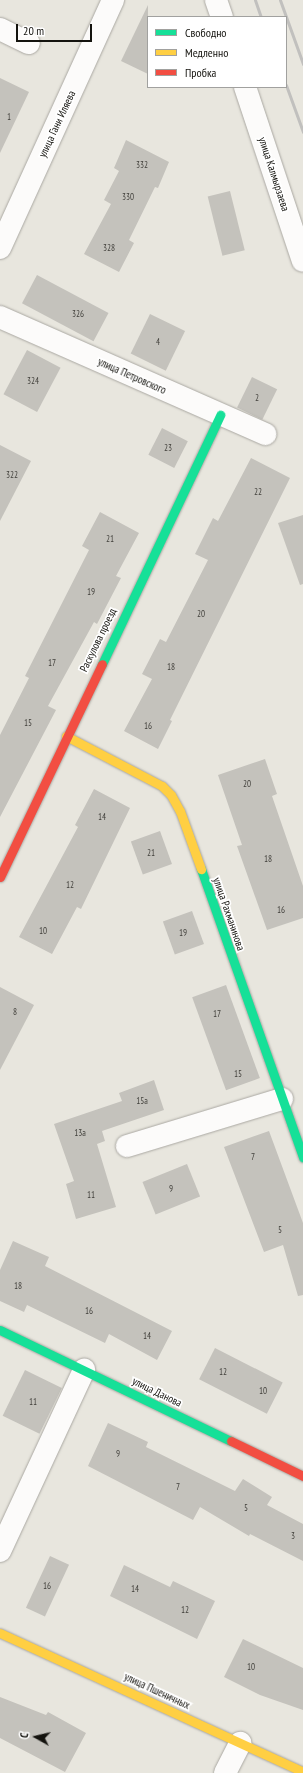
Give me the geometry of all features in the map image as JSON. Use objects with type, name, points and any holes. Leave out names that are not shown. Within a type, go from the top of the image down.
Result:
[{"type":"street","name":"улица Гани Иляева","points":[[0,248],[113,0]]},
{"type":"street","points":[[216,0],[222,16]]},
{"type":"street","points":[[0,29],[29,43]]},
{"type":"street","name":"улица Калмырзаева","points":[[245,88],[303,261]]},
{"type":"street","name":"улица Петровского","points":[[0,317],[265,434]]},
{"type":"street","name":"Раскулова проезд","points":[[0,877],[220,415]]},
{"type":"street","name":"улица Рахманинова","points":[[66,736],[162,786],[171,795],[180,811],[303,1157]]},
{"type":"street","points":[[127,1146],[282,1099]]},
{"type":"street","name":"улица Данова","points":[[0,1330],[303,1476]]},
{"type":"street","points":[[0,1551],[84,1370]]},
{"type":"street","name":"улица Пшеничных","points":[[0,1633],[303,1772]]},
{"type":"street","points":[[225,1773],[240,1743]]},
{"type":"building","points":[[148,5],[147,74],[121,61]]},
{"type":"building","points":[[0,78],[29,92],[0,153]]},
{"type":"building","points":[[126,140],[169,162],[158,188],[155,187],[129,240],[134,243],[119,272],[84,254],[111,204],[104,200],[119,171],[114,168]]},
{"type":"building","points":[[230,191],[245,250],[222,256],[208,197]]},
{"type":"building","points":[[37,275],[109,313],[93,341],[22,303]]},
{"type":"building","points":[[150,314],[185,331],[166,371],[131,354]]},
{"type":"building","points":[[27,350],[61,368],[37,412],[4,394]]},
{"type":"building","points":[[252,377],[277,389],[262,420],[237,408]]},
{"type":"building","points":[[162,428],[188,441],[174,468],[148,455]]},
{"type":"building","points":[[0,445],[31,461],[0,521]]},
{"type":"building","points":[[251,458],[290,478],[170,720],[172,721],[158,749],[124,731],[152,679],[142,674],[160,639],[166,642],[208,560],[195,554],[213,518],[218,521]]},
{"type":"building","points":[[100,512],[139,533],[116,576],[121,578],[97,624],[94,622],[48,706],[56,710],[0,817],[0,735],[29,678],[25,676],[89,550],[82,546]]},
{"type":"building","points":[[303,515],[303,584],[300,585],[278,523]]},
{"type":"building","points":[[265,759],[277,794],[272,796],[303,886],[303,918],[267,930],[237,846],[242,845],[218,775]]},
{"type":"building","points":[[94,789],[130,808],[81,909],[77,907],[52,954],[19,937],[78,827],[75,825]]},
{"type":"building","points":[[160,831],[172,864],[143,874],[131,842]]},
{"type":"building","points":[[192,911],[204,944],[175,954],[163,922]]},
{"type":"building","points":[[226,985],[260,1078],[226,1090],[192,997]]},
{"type":"building","points":[[0,987],[34,1005],[0,1070]]},
{"type":"building","points":[[154,1080],[164,1110],[102,1131],[105,1141],[97,1144],[116,1207],[76,1219],[66,1184],[74,1181],[54,1124],[122,1101],[119,1093]]},
{"type":"building","points":[[269,1131],[303,1223],[303,1295],[298,1296],[283,1245],[264,1252],[224,1147]]},
{"type":"building","points":[[187,1164],[200,1196],[156,1214],[142,1182]]},
{"type":"building","points":[[13,1241],[49,1257],[45,1266],[172,1331],[157,1360],[109,1334],[105,1343],[27,1305],[24,1312],[0,1301],[0,1270]]},
{"type":"building","points":[[215,1348],[283,1383],[267,1414],[199,1379]]},
{"type":"building","points":[[25,1370],[62,1388],[39,1434],[3,1416]]},
{"type":"building","points":[[108,1423],[148,1442],[146,1447],[235,1491],[243,1479],[272,1497],[267,1505],[303,1524],[303,1561],[250,1534],[249,1536],[200,1507],[193,1520],[88,1466]]},
{"type":"building","points":[[50,1556],[69,1565],[45,1617],[26,1608]]},
{"type":"building","points":[[124,1565],[170,1587],[173,1581],[215,1601],[197,1639],[110,1596]]},
{"type":"building","points":[[243,1639],[303,1668],[303,1710],[260,1695],[224,1677]]},
{"type":"building","points":[[0,1697],[46,1715],[48,1712],[86,1733],[65,1772],[0,1738]]},
{"type":"railway","points":[[255,0],[261,16]]},
{"type":"railway","points":[[280,0],[286,16]]},
{"type":"railway","points":[[287,19],[303,64]]},
{"type":"railway","points":[[287,88],[303,132]]},
{"type":"traffic: fast","points":[[102,664],[220,415]]},
{"type":"traffic: fast","points":[[201,869],[303,1157]]},
{"type":"traffic: fast","points":[[0,1330],[231,1441]]},
{"type":"traffic: slow","points":[[66,736],[162,786],[171,795],[180,811],[201,869]]},
{"type":"traffic: slow","points":[[0,1633],[303,1772]]},
{"type":"traffic: jam","points":[[0,877],[102,664]]},
{"type":"traffic: jam","points":[[231,1441],[303,1476]]}]
